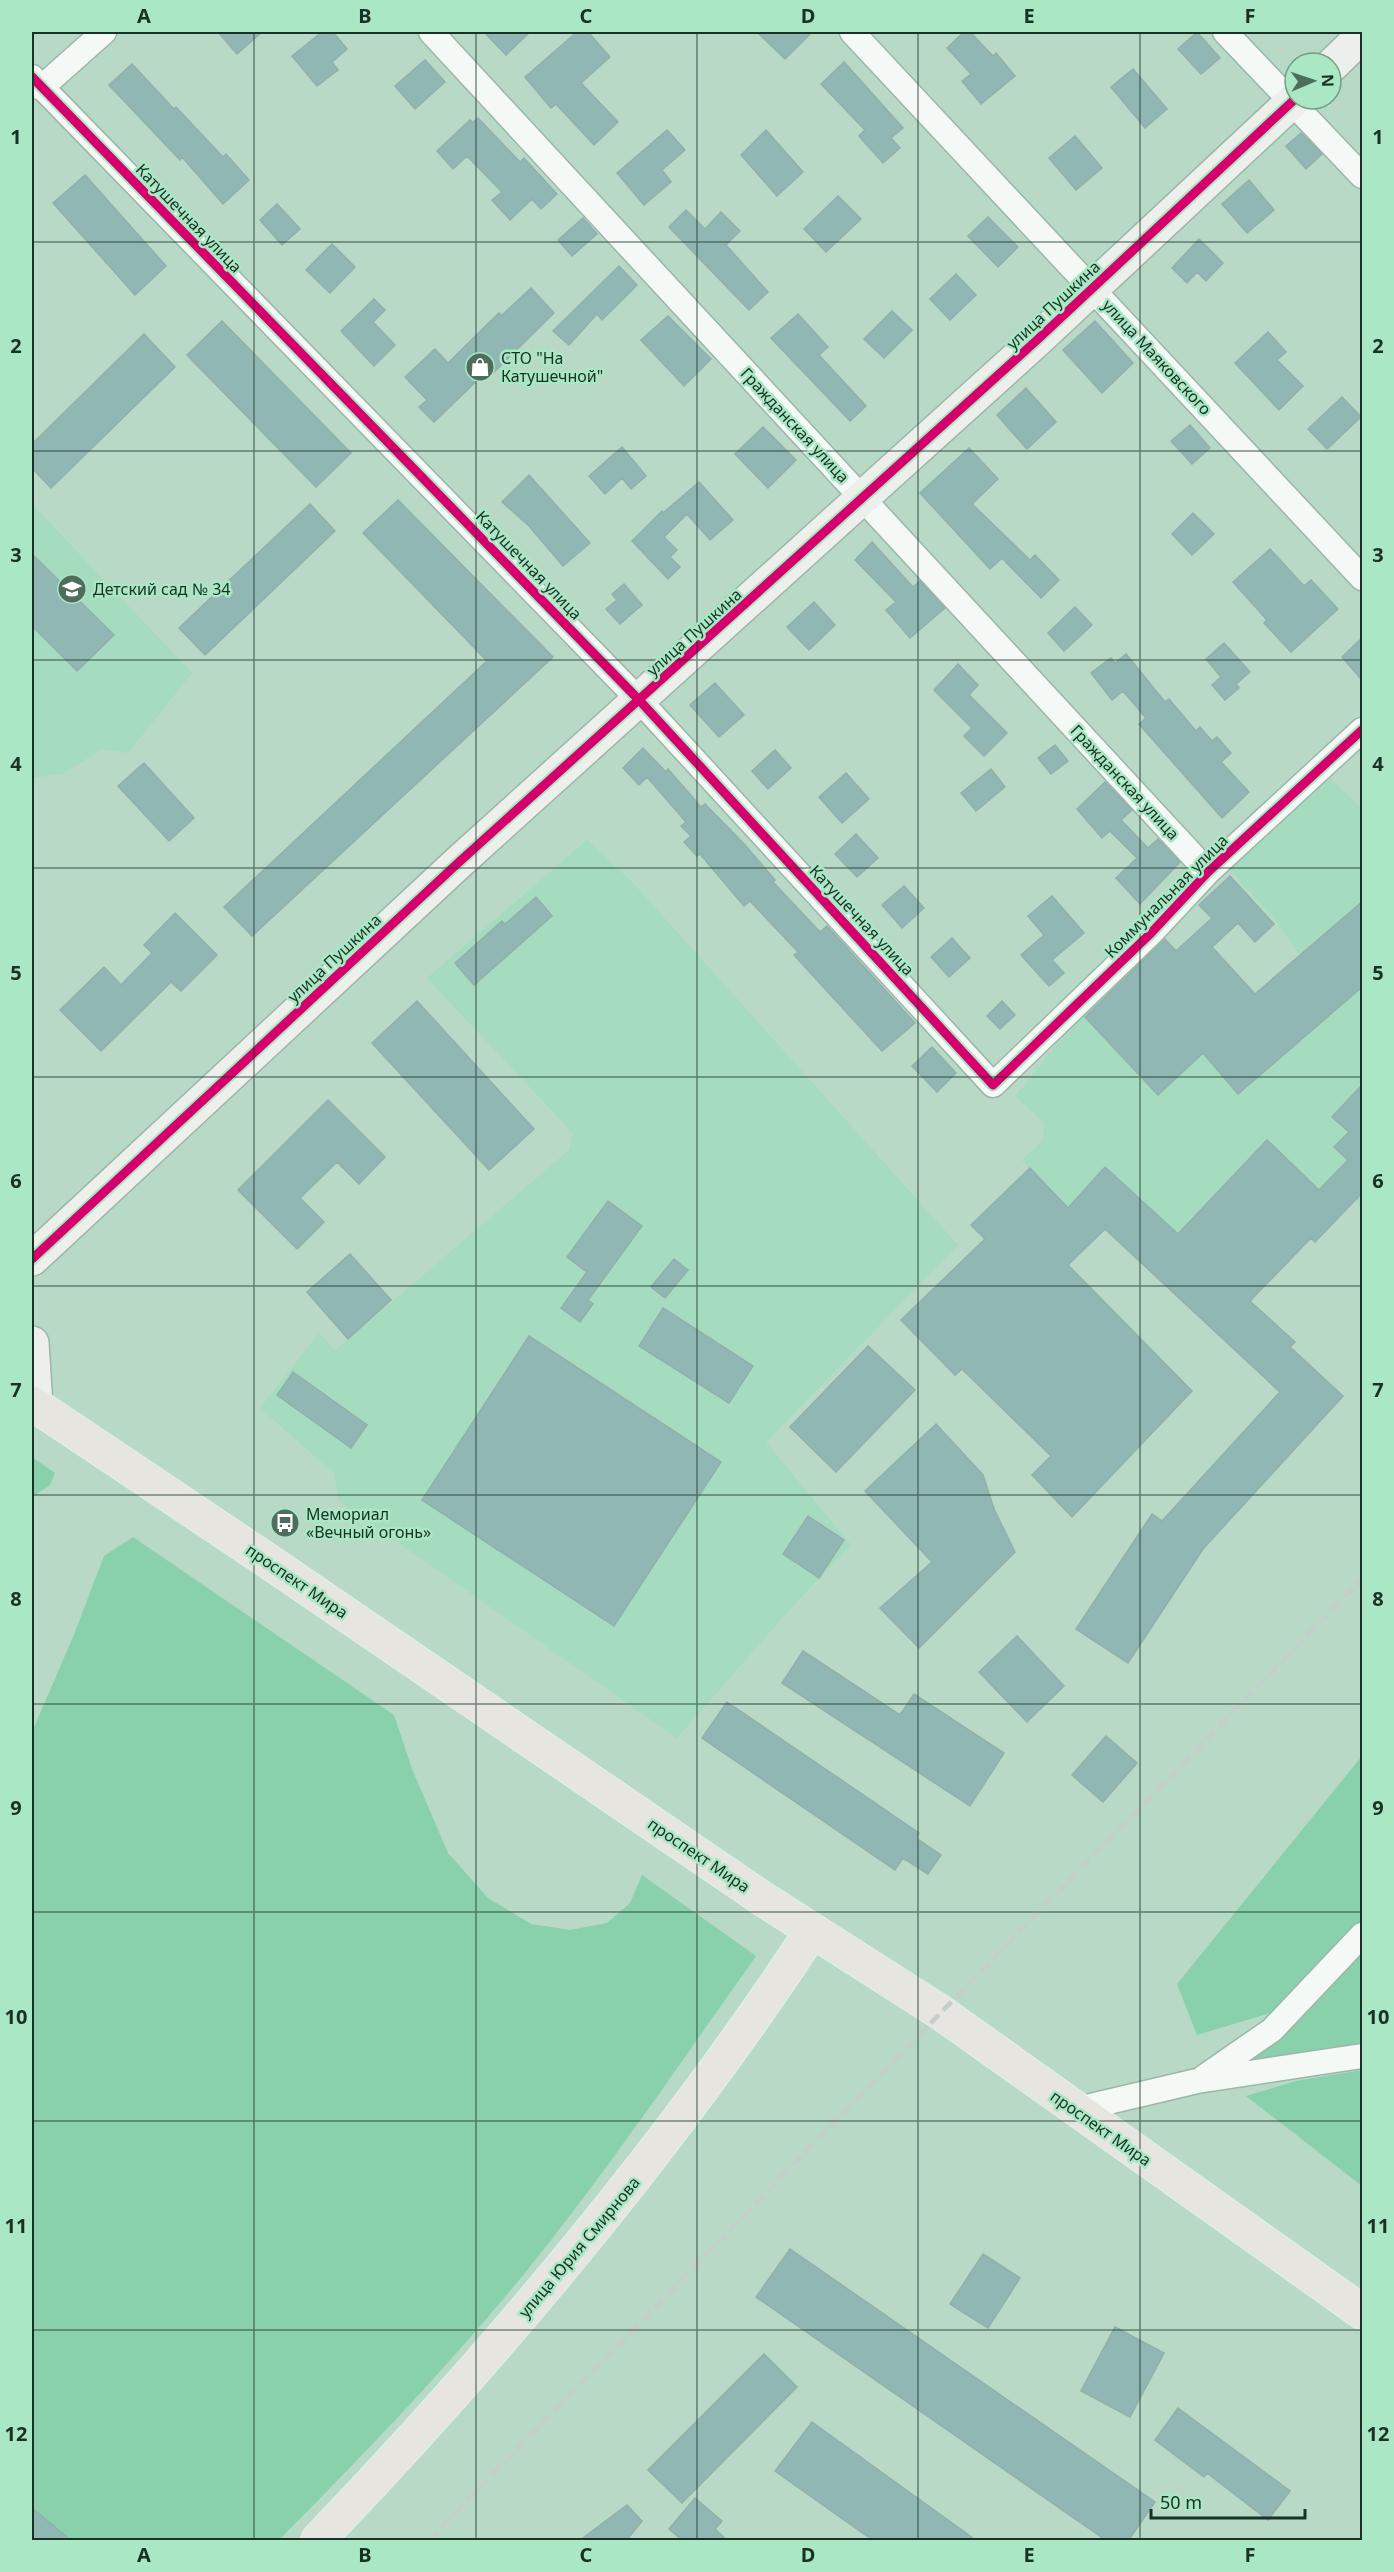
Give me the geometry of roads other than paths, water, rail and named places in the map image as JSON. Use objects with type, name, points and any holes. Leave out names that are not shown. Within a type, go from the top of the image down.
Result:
[{"type":"main road","name":"проспект Мира","points":[[34,1405],[812,1931],[940,2012],[1074,2110],[1362,2312]]},
{"type":"main road","name":"улица Юрия Смирнова","points":[[318,2541],[537,2299],[640,2174],[812,1931]]},
{"type":"street","points":[[36,82],[104,32]]},
{"type":"street","name":"Гражданская улица","points":[[431,32],[1208,872]]},
{"type":"street","name":"улица Маяковского","points":[[852,32],[1362,578]]},
{"type":"street","points":[[1225,32],[1283,90]]},
{"type":"street","points":[[1343,54],[1362,36]]},
{"type":"street","name":"Катушечная улица","points":[[36,82],[640,701],[993,1085]]},
{"type":"street","name":"улица Пушкина","points":[[34,1257],[458,863],[863,499],[1283,111]]},
{"type":"street","points":[[1303,111],[1362,176]]},
{"type":"street","name":"Коммунальная улица","points":[[993,1085],[1151,933],[1208,872],[1362,730]]},
{"type":"street","points":[[32,1343],[34,1405]]},
{"type":"street","points":[[1197,2081],[1272,2030],[1362,1935]]},
{"type":"street","points":[[1074,2110],[1197,2081],[1362,2055]]},
{"type":"railway","points":[[429,2540],[1362,1579]]},
{"type":"place","name":"СТО \"На Катушечной\"","points":[[480,367]]},
{"type":"place","name":"Детский сад № 34","points":[[72,589]]},
{"type":"place","name":"Мемориал «Вечный огонь»","points":[[285,1523]]}]
